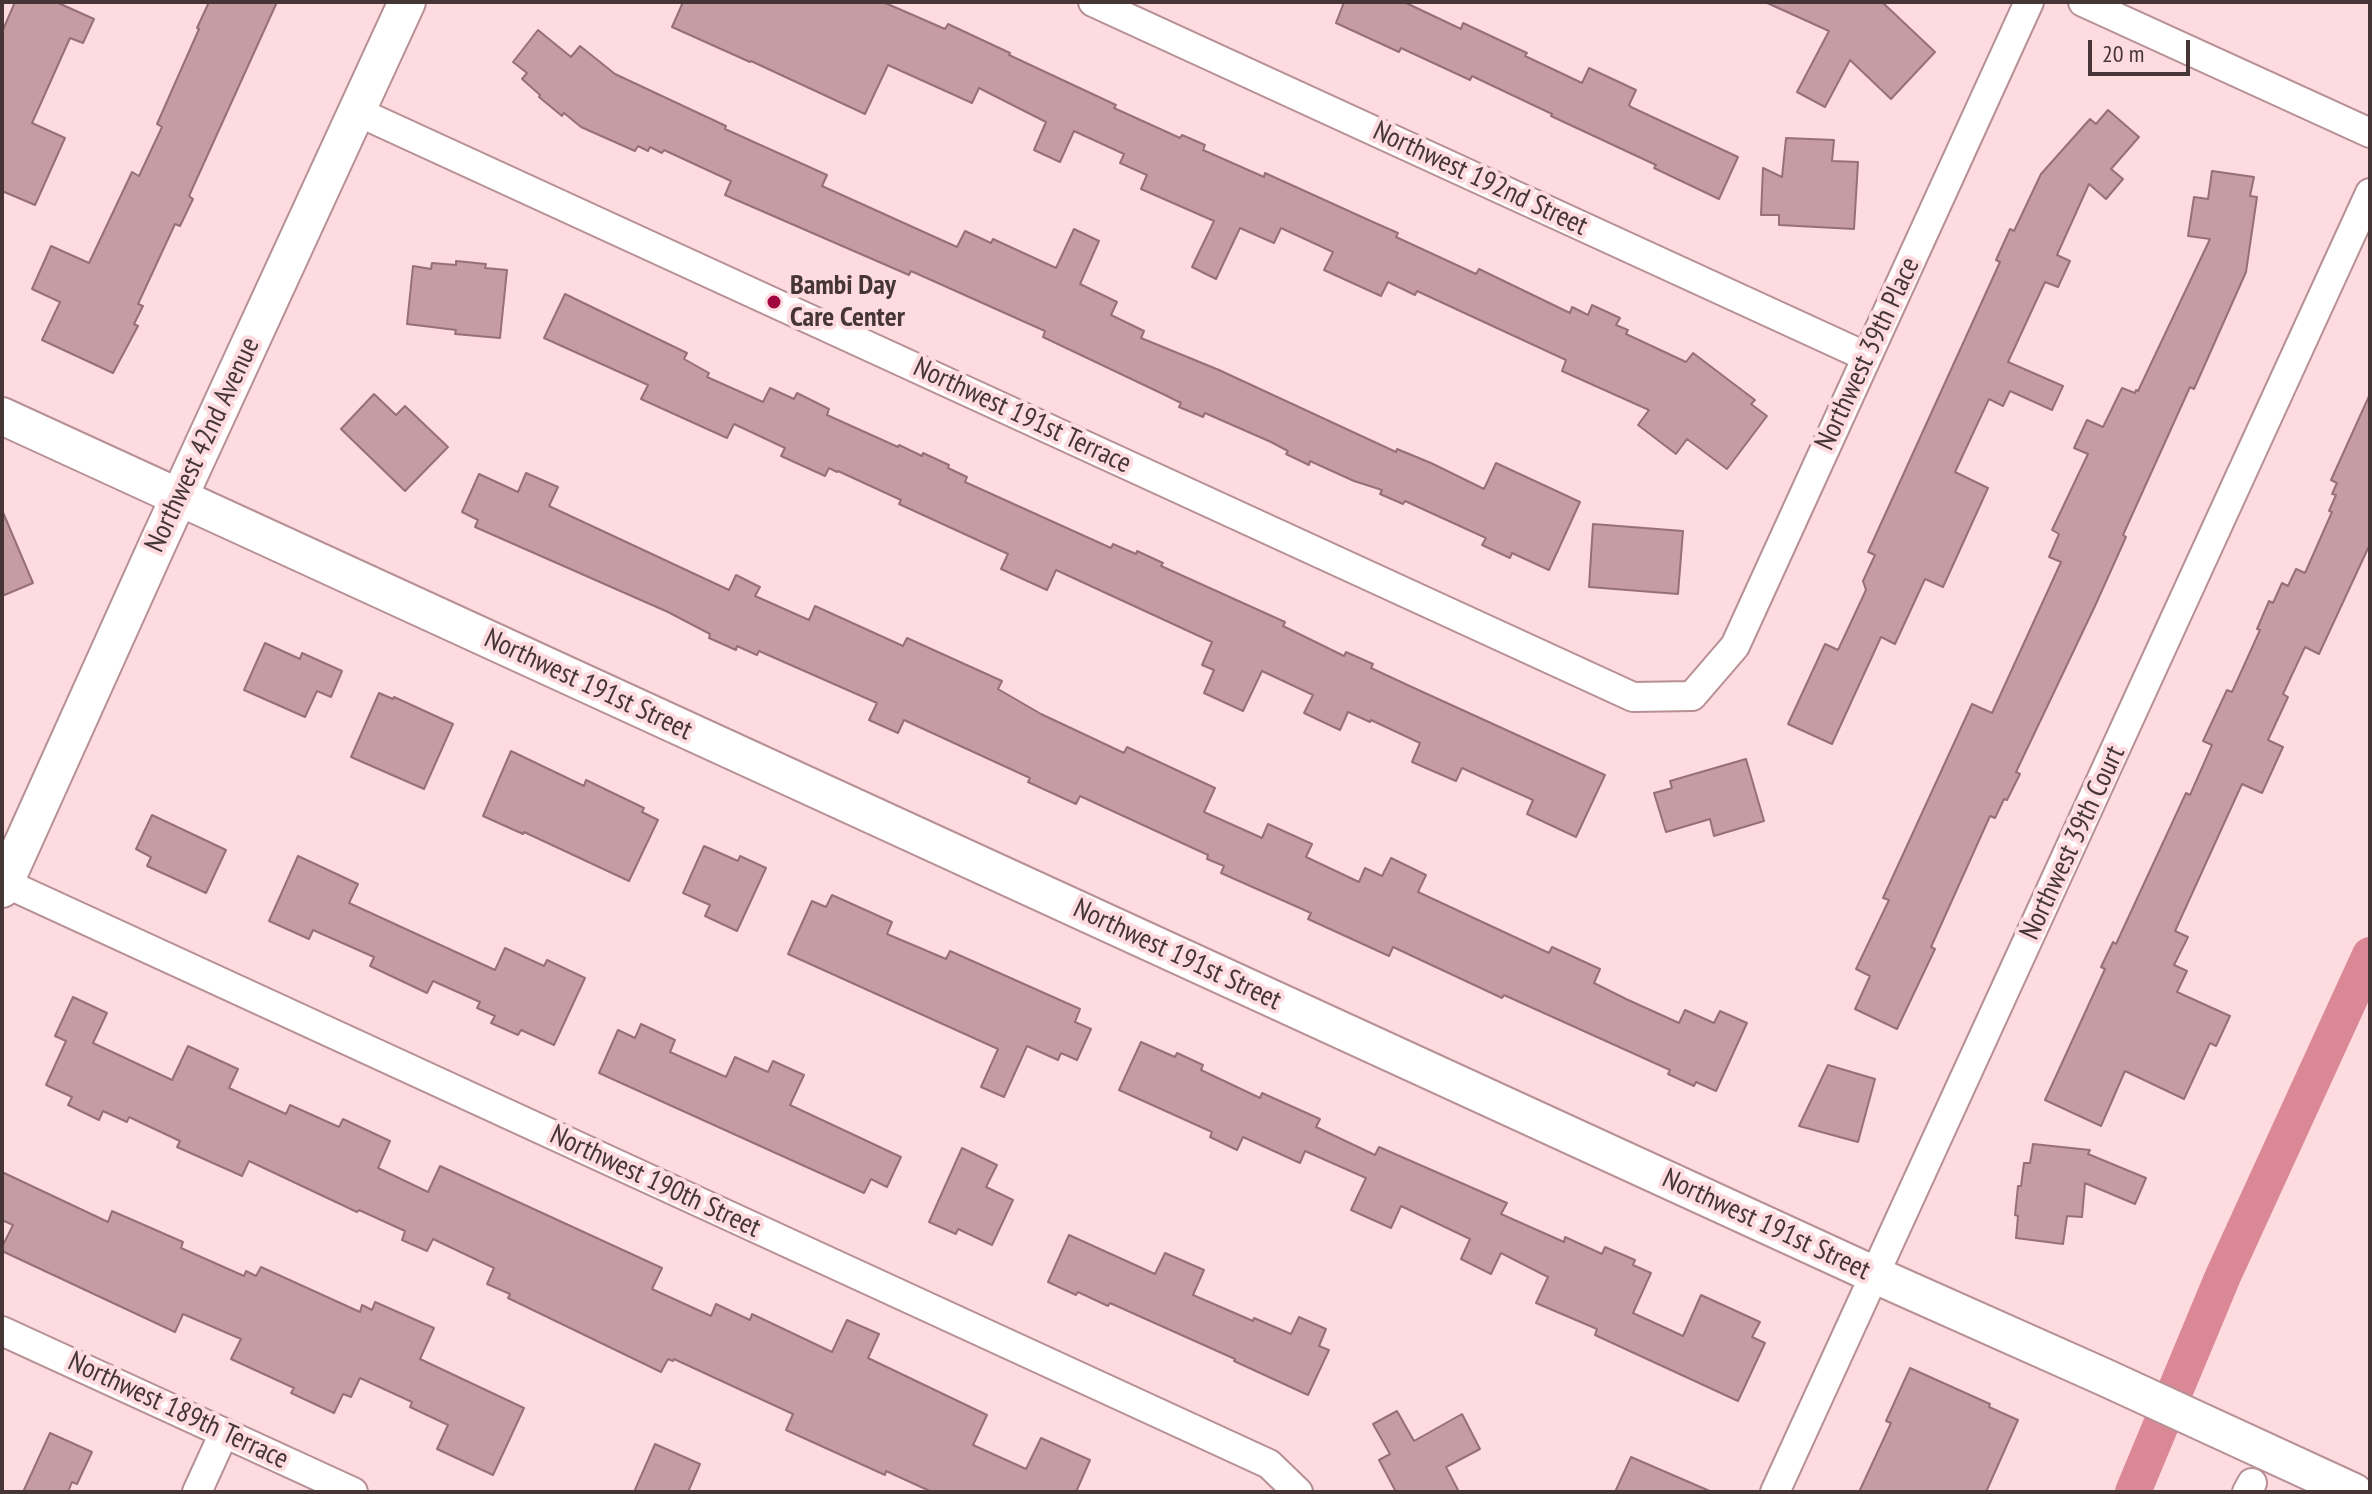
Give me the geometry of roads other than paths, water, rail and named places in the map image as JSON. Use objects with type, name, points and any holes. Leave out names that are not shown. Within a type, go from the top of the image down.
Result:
[{"type":"street","name":"Northwest 42nd Avenue","points":[[3,886],[407,2]]},
{"type":"street","name":"Northwest 192nd Street","points":[[1093,2],[1867,357]]},
{"type":"street","name":"Northwest 39th Place","points":[[1692,696],[1735,646],[2029,2]]},
{"type":"street","points":[[2083,2],[2370,133]]},
{"type":"street","name":"Northwest 191st Terrace","points":[[356,111],[1633,697],[1692,696]]},
{"type":"street","name":"Northwest 39th Court","points":[[1775,1492],[2370,193]]},
{"type":"street","name":"Northwest 191st Street","points":[[2,416],[2354,1492]]},
{"type":"street","name":"Northwest 190th Street","points":[[3,886],[1269,1464],[1298,1492]]},
{"type":"street","name":"Northwest 189th Terrace","points":[[2,1331],[353,1492]]},
{"type":"street","points":[[197,1492],[224,1433]]},
{"type":"waterway","points":[[2133,1492],[2223,1276],[2370,955]]},
{"type":"place","name":"Bambi Day Care Center","points":[[774,302]]}]
